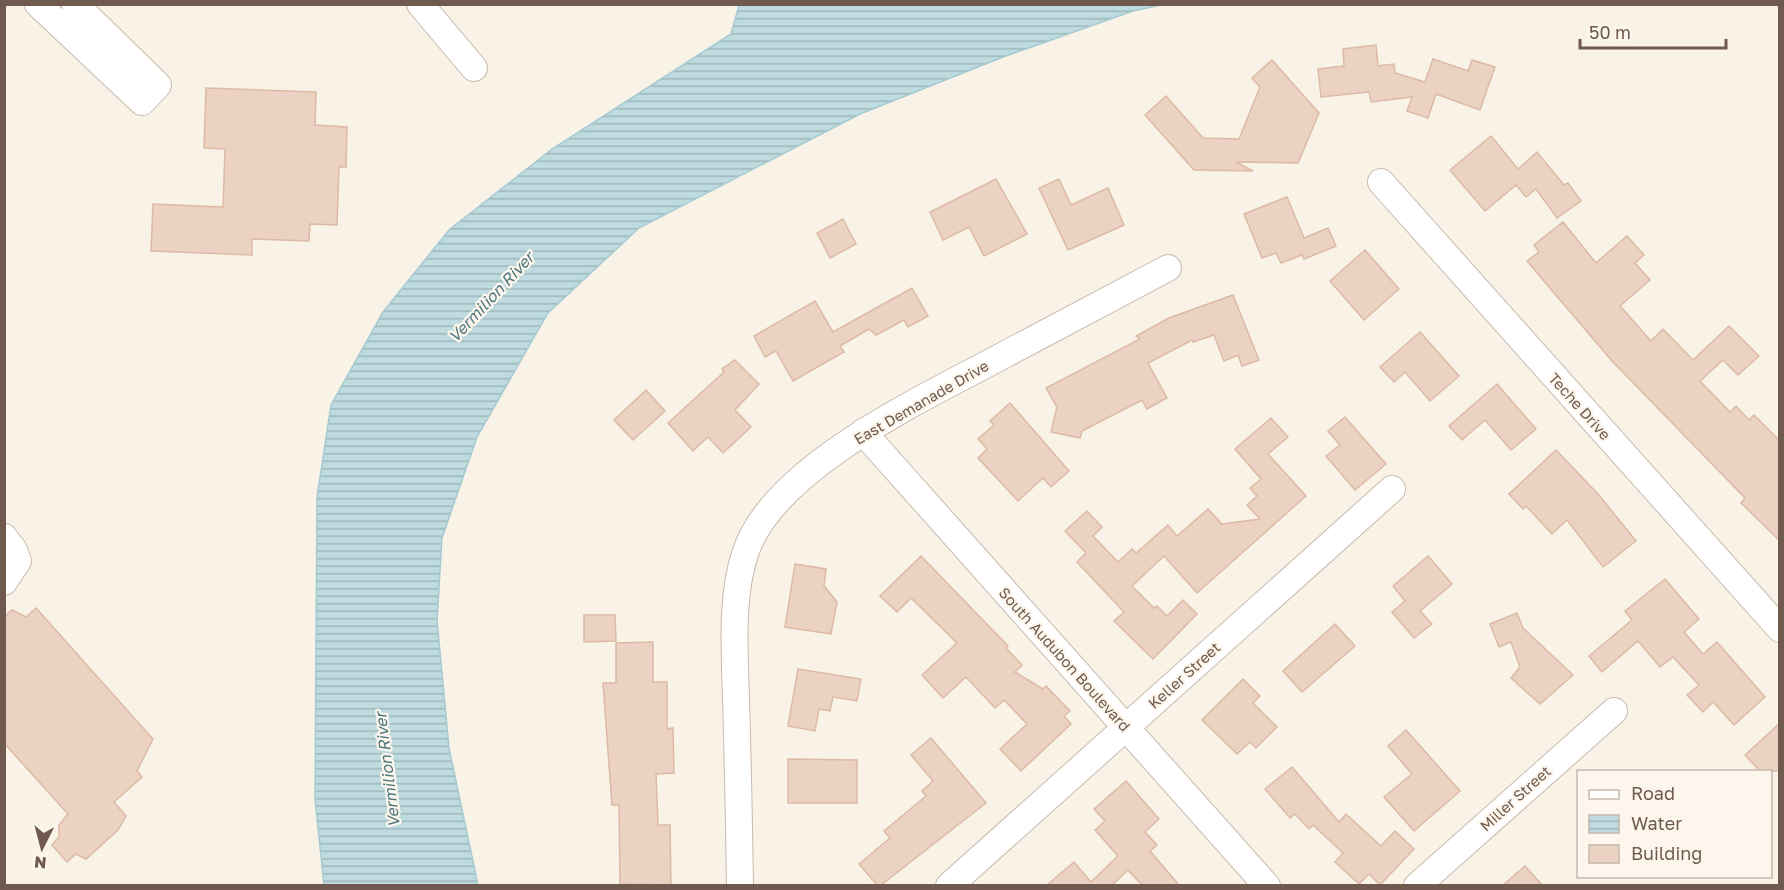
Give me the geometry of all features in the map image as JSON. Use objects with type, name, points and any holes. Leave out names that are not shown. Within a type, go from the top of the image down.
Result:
[{"type":"street","points":[[38,4],[142,102],[158,85],[75,4]]},
{"type":"street","points":[[420,4],[474,68]]},
{"type":"street","name":"Teche Drive","points":[[1381,182],[1779,629]]},
{"type":"street","name":"East Demanade Drive","points":[[740,885],[736,664],[738,594],[745,554],[751,536],[766,513],[815,468],[863,432],[1168,268]]},
{"type":"street","name":"South Audubon Boulevard","points":[[863,432],[1267,885]]},
{"type":"street","name":"Keller Street","points":[[949,885],[1392,489]]},
{"type":"street","points":[[4,582],[18,561],[7,539]]},
{"type":"street","name":"Miller Street","points":[[1417,885],[1614,711]]},
{"type":"water","name":"Vermilion River","points":[[739,5],[1161,5],[1133,11],[1003,57],[860,114],[639,228],[548,313],[477,437],[442,538],[437,620],[449,748],[478,885],[324,885],[315,799],[317,497],[331,405],[383,312],[449,230],[552,149],[731,34]]},
{"type":"building","points":[[1376,45],[1378,66],[1394,64],[1395,73],[1425,82],[1433,59],[1468,71],[1472,60],[1495,67],[1480,110],[1436,94],[1428,118],[1407,111],[1412,97],[1371,102],[1369,92],[1321,97],[1318,69],[1344,66],[1343,49]]},
{"type":"building","points":[[1272,60],[1319,113],[1298,163],[1236,162],[1253,171],[1194,170],[1145,115],[1166,96],[1203,138],[1239,139],[1260,87],[1252,78]]},
{"type":"building","points":[[206,88],[316,92],[315,125],[347,127],[346,167],[339,167],[337,225],[310,224],[309,241],[252,239],[252,255],[151,251],[153,204],[223,207],[225,149],[204,148]]},
{"type":"building","points":[[1491,136],[1518,169],[1537,152],[1564,185],[1568,183],[1581,201],[1557,218],[1536,189],[1526,197],[1516,185],[1485,211],[1450,170]]},
{"type":"building","points":[[996,179],[1027,234],[984,256],[969,227],[943,240],[930,212]]},
{"type":"building","points":[[1059,179],[1071,205],[1108,188],[1124,225],[1068,250],[1039,188]]},
{"type":"building","points":[[1287,197],[1304,238],[1328,228],[1336,246],[1304,259],[1302,255],[1281,263],[1276,253],[1262,258],[1244,214]]},
{"type":"building","points":[[843,219],[856,244],[830,258],[817,233]]},
{"type":"building","points":[[1563,222],[1596,263],[1627,236],[1644,255],[1635,263],[1650,280],[1620,306],[1651,341],[1663,329],[1693,360],[1729,326],[1759,356],[1738,375],[1723,360],[1700,381],[1730,412],[1736,406],[1749,420],[1754,415],[1779,440],[1779,540],[1741,503],[1745,498],[1612,361],[1527,261],[1539,252],[1534,245]]},
{"type":"building","points":[[1365,250],[1399,289],[1364,320],[1330,281]]},
{"type":"building","points":[[912,288],[928,316],[908,327],[904,320],[876,335],[869,329],[840,346],[844,352],[793,381],[776,351],[765,357],[754,336],[815,301],[833,332]]},
{"type":"building","points":[[1233,295],[1259,360],[1242,366],[1238,355],[1224,361],[1214,335],[1193,342],[1192,340],[1148,363],[1167,398],[1147,409],[1142,400],[1082,431],[1080,438],[1051,432],[1057,407],[1046,388],[1140,339],[1136,336],[1169,318]]},
{"type":"building","points":[[1420,332],[1459,376],[1430,401],[1405,372],[1394,382],[1380,367]]},
{"type":"building","points":[[735,360],[759,384],[735,410],[751,427],[723,453],[708,437],[693,451],[668,423],[724,372],[722,369]]},
{"type":"building","points":[[1497,384],[1536,429],[1511,450],[1485,420],[1462,440],[1449,426]]},
{"type":"building","points":[[646,390],[665,411],[633,440],[614,420]]},
{"type":"building","points":[[1010,403],[1069,471],[1051,487],[1043,478],[1018,501],[978,458],[987,449],[978,439],[994,425],[990,421]]},
{"type":"building","points":[[1345,417],[1386,464],[1355,490],[1326,456],[1340,445],[1328,431]]},
{"type":"building","points":[[1271,418],[1288,437],[1268,454],[1306,496],[1197,593],[1164,556],[1132,586],[1154,608],[1157,606],[1167,616],[1183,600],[1197,614],[1153,659],[1114,621],[1124,612],[1077,562],[1086,553],[1065,531],[1087,511],[1102,527],[1093,536],[1118,562],[1132,549],[1136,553],[1168,525],[1177,536],[1208,509],[1222,524],[1260,519],[1247,505],[1257,496],[1250,488],[1261,479],[1235,449]]},
{"type":"building","points":[[1556,450],[1598,494],[1636,541],[1603,567],[1567,520],[1552,534],[1526,506],[1523,509],[1509,494]]},
{"type":"building","points":[[921,556],[1008,646],[1006,648],[1022,665],[1015,672],[1043,689],[1046,686],[1070,711],[1064,716],[1071,724],[1021,771],[1000,749],[1027,724],[1004,700],[995,708],[966,677],[943,698],[922,675],[957,643],[911,598],[897,612],[880,596]]},
{"type":"building","points":[[1428,556],[1452,584],[1420,611],[1432,624],[1414,638],[1392,612],[1405,601],[1393,586]]},
{"type":"building","points":[[795,564],[826,569],[824,586],[837,602],[831,634],[785,627]]},
{"type":"building","points":[[1665,579],[1699,619],[1684,632],[1703,654],[1717,642],[1765,697],[1734,725],[1713,702],[1703,712],[1687,695],[1699,685],[1673,657],[1660,667],[1638,641],[1602,672],[1589,656],[1632,620],[1625,611]]},
{"type":"building","points":[[36,608],[153,739],[137,771],[142,777],[114,802],[126,816],[118,830],[86,859],[76,854],[67,862],[52,845],[59,837],[59,825],[68,814],[4,743],[4,617],[12,610],[26,617]]},
{"type":"building","points":[[1517,613],[1523,628],[1573,675],[1540,704],[1511,678],[1520,667],[1511,642],[1499,647],[1490,624]]},
{"type":"building","points":[[584,615],[615,615],[616,641],[584,642]]},
{"type":"building","points":[[1335,624],[1355,646],[1302,692],[1283,671]]},
{"type":"building","points":[[653,642],[653,682],[667,682],[667,729],[673,728],[674,773],[656,774],[658,825],[670,825],[671,885],[620,884],[619,805],[612,805],[603,683],[616,683],[616,643]]},
{"type":"building","points":[[798,669],[861,679],[857,701],[833,697],[830,711],[819,709],[815,731],[788,726]]},
{"type":"building","points":[[1243,679],[1260,696],[1253,703],[1277,727],[1256,748],[1250,742],[1237,754],[1202,720]]},
{"type":"building","points":[[1779,724],[1779,771],[1759,770],[1745,755]]},
{"type":"building","points":[[1406,730],[1460,791],[1414,831],[1384,797],[1412,774],[1388,746]]},
{"type":"building","points":[[931,738],[986,803],[881,885],[877,885],[859,864],[890,838],[884,831],[926,796],[922,791],[933,781],[911,755]]},
{"type":"building","points":[[788,759],[857,760],[857,803],[788,803]]},
{"type":"building","points":[[1292,767],[1339,822],[1346,814],[1381,846],[1395,831],[1414,849],[1380,885],[1369,874],[1359,884],[1335,862],[1343,853],[1313,825],[1309,829],[1295,814],[1290,818],[1265,789]]},
{"type":"building","points":[[1126,781],[1159,819],[1145,832],[1157,845],[1150,851],[1179,885],[1142,885],[1128,870],[1112,885],[1047,885],[1074,862],[1091,882],[1118,856],[1095,830],[1105,821],[1094,809]]},
{"type":"building","points":[[1525,866],[1542,885],[1503,885]]}]
